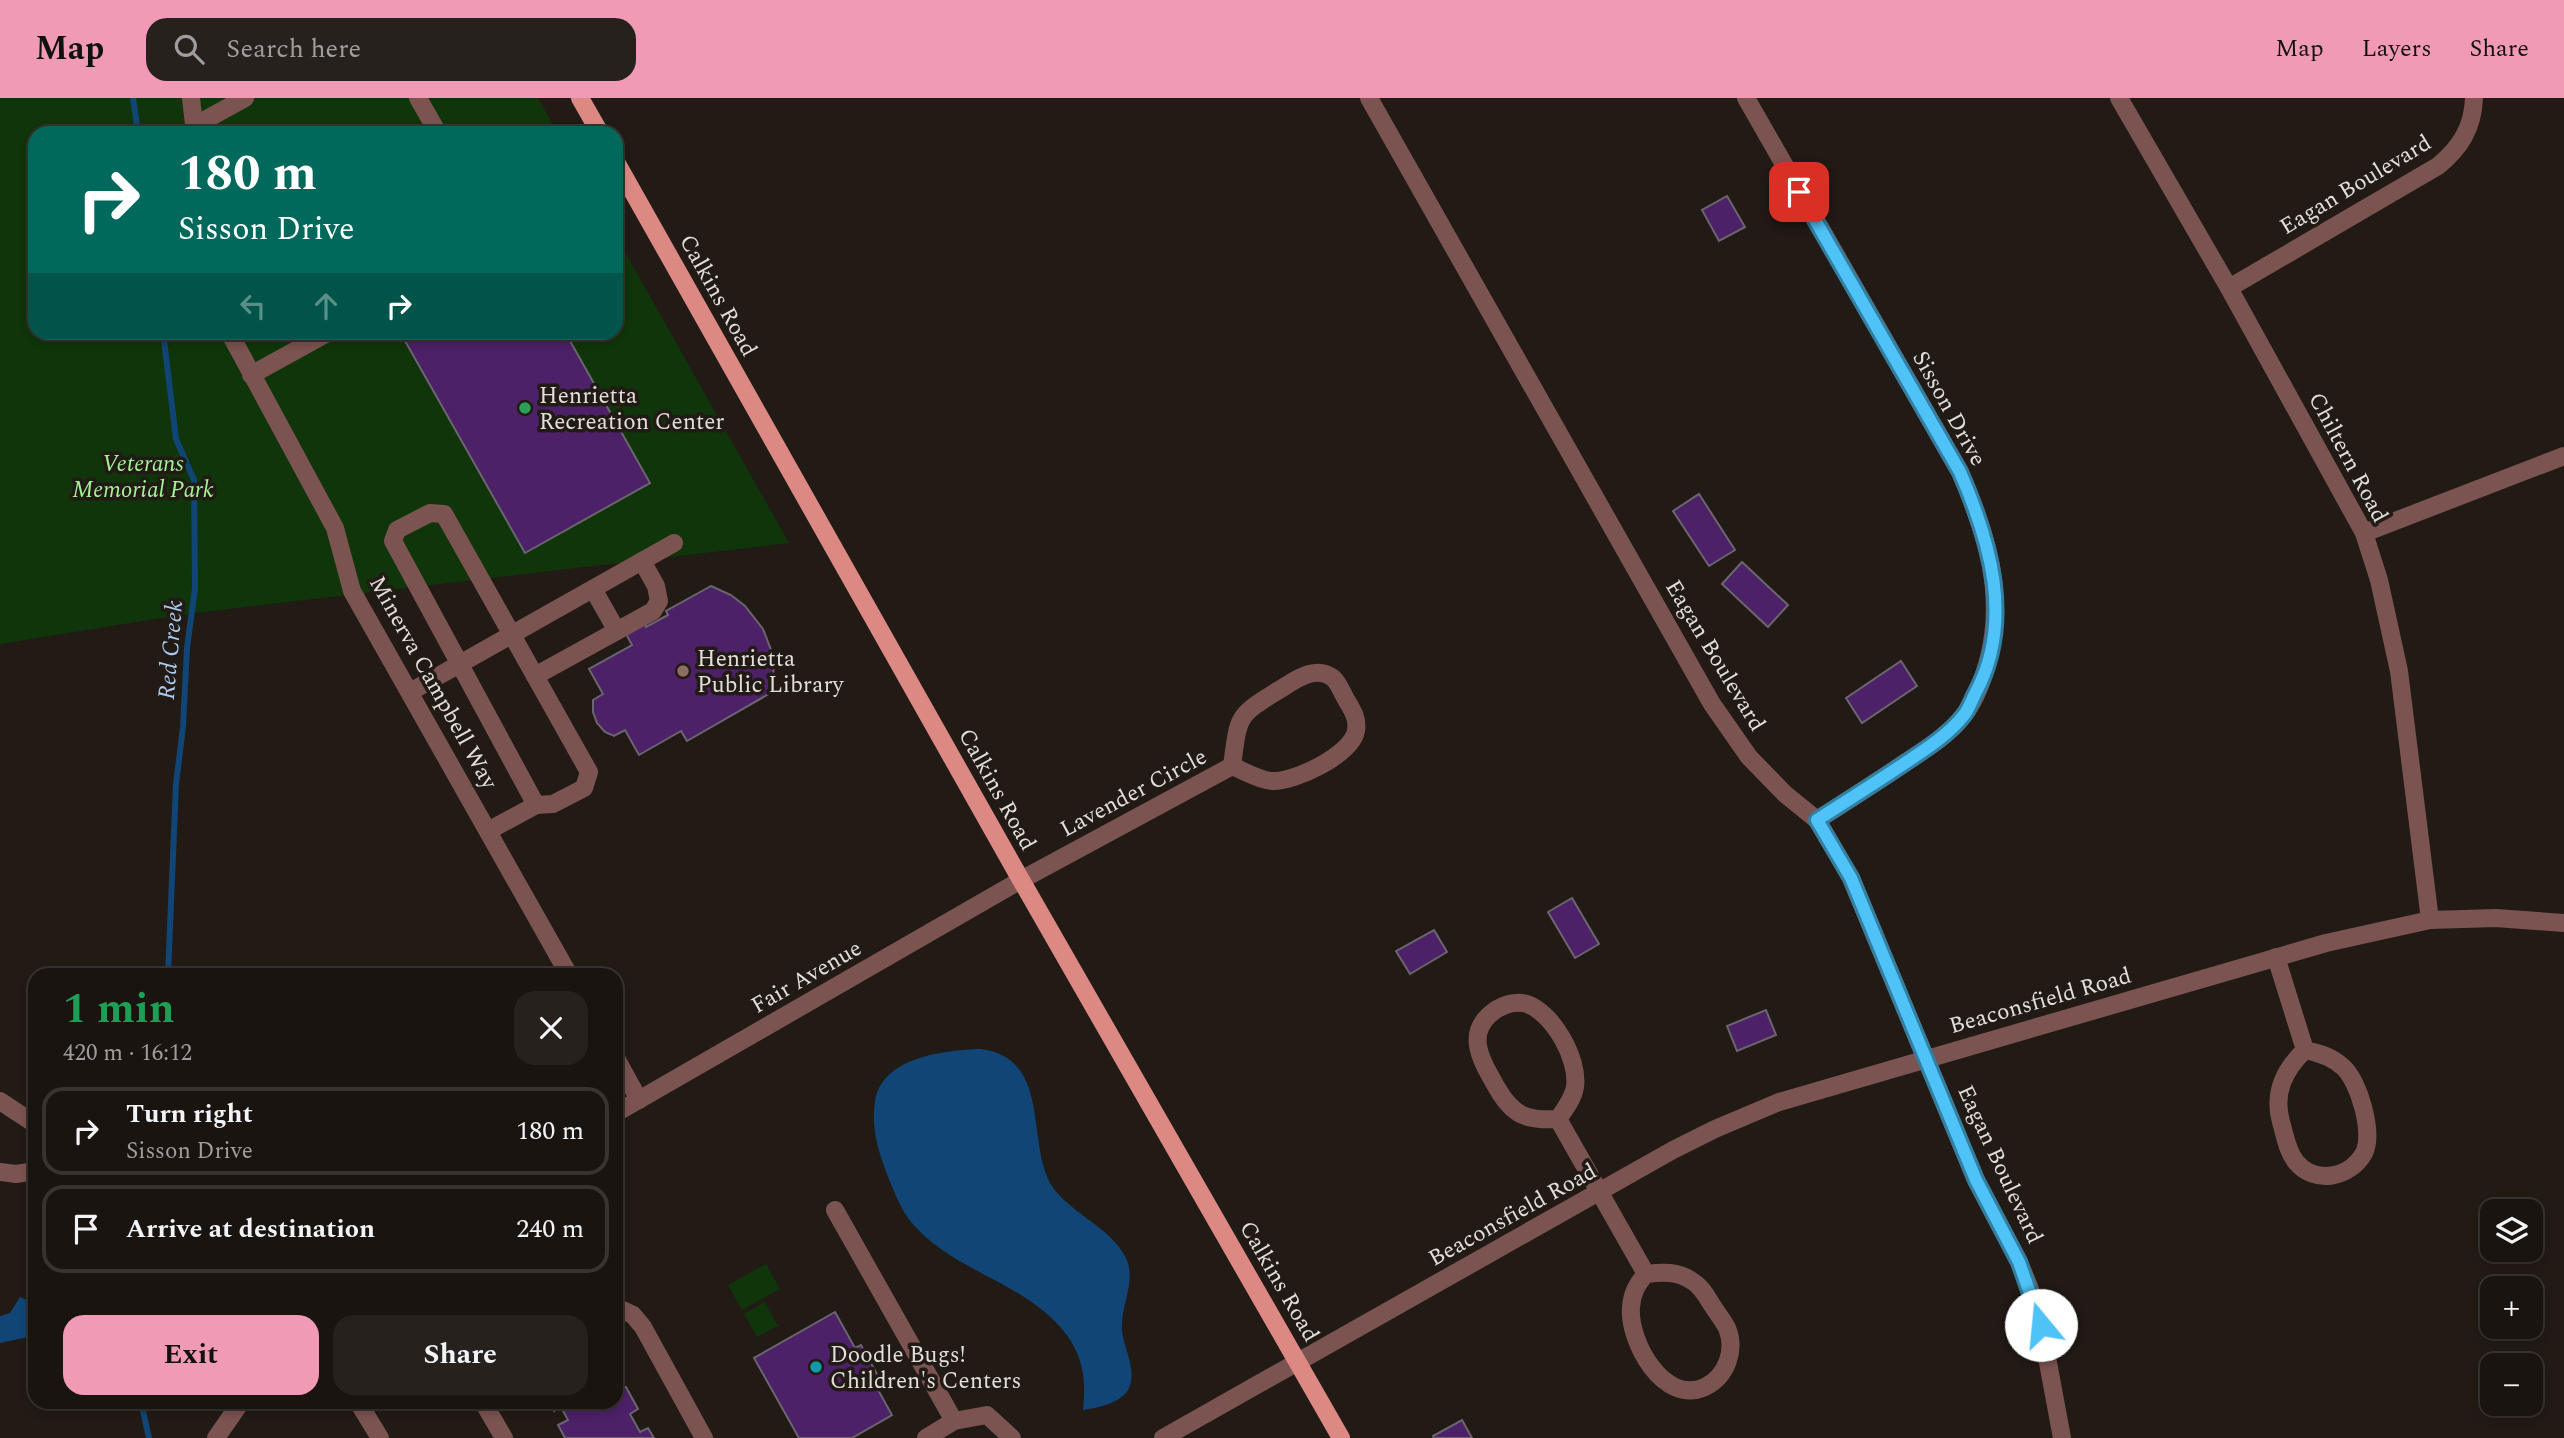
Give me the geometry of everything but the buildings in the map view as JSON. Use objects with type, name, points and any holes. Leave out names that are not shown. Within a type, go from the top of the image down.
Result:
[{"type":"main road","points":[[580,98],[596,126]]},
{"type":"main road","name":"Calkins Road","points":[[623,174],[1021,880],[1341,1438]]},
{"type":"street","points":[[191,98],[194,126]]},
{"type":"street","points":[[201,126],[245,98]]},
{"type":"street","points":[[418,98],[434,126]]},
{"type":"street","name":"Eagan Boulevard","points":[[1369,98],[1712,704],[1749,757],[1785,794],[1817,820],[1851,878],[1976,1180],[2019,1262],[2030,1289],[2041,1325],[2062,1438]]},
{"type":"street","name":"Sisson Drive","points":[[1746,98],[1960,472],[1978,513],[1990,555],[1997,597],[1994,639],[1984,677],[1964,715],[1935,743],[1817,820]]},
{"type":"street","name":"Chiltern Road","points":[[2119,98],[2229,288],[2364,533],[2379,580],[2399,671],[2430,920]]},
{"type":"street","name":"Eagan Boulevard","points":[[2229,288],[2438,166],[2452,155],[2463,141],[2470,126],[2474,98]]},
{"type":"street","name":"Minerva Campbell Way","points":[[233,340],[335,528],[352,591],[565,968]]},
{"type":"street","points":[[251,375],[314,340]]},
{"type":"street","points":[[2364,533],[2564,456]]},
{"type":"street","points":[[488,831],[536,804],[553,804],[584,788],[589,772],[444,514],[430,513],[397,530],[393,541],[536,804]]},
{"type":"street","points":[[410,692],[674,543]]},
{"type":"street","points":[[535,676],[653,611],[659,601],[656,586],[642,561]]},
{"type":"street","points":[[593,589],[617,631]]},
{"type":"street","name":"Lavender Circle","points":[[1305,674],[1321,674],[1333,679],[1356,716],[1356,732],[1350,744],[1338,755],[1289,780],[1269,781],[1232,766],[1239,721],[1248,708],[1305,674]]},
{"type":"street","name":"Lavender Circle","points":[[1021,880],[1232,766]]},
{"type":"street","name":"Fair Avenue","points":[[623,1109],[1021,880]]},
{"type":"street","name":"Beaconsfield Road","points":[[1163,1438],[1715,1129],[1779,1102],[2326,943],[2430,920],[2496,918],[2564,923]]},
{"type":"street","points":[[2276,957],[2305,1050]]},
{"type":"street","points":[[1508,1003],[1523,1003],[1547,1016],[1572,1056],[1575,1087],[1569,1104],[1558,1119],[1534,1120],[1507,1105],[1481,1060],[1477,1046],[1484,1020],[1508,1003]]},
{"type":"street","points":[[2305,1050],[2326,1056],[2354,1079],[2366,1121],[2365,1151],[2356,1162],[2333,1177],[2318,1177],[2296,1162],[2289,1150],[2278,1110],[2278,1093],[2284,1078],[2292,1062],[2305,1050]]},
{"type":"street","points":[[623,1071],[639,1100]]},
{"type":"street","points":[[0,1101],[28,1119]]},
{"type":"street","points":[[1558,1119],[1646,1274]]},
{"type":"street","points":[[0,1172],[28,1172]]},
{"type":"street","points":[[835,1210],[954,1421]]},
{"type":"street","points":[[1667,1271],[1693,1281],[1727,1328],[1731,1356],[1726,1368],[1705,1387],[1678,1390],[1666,1383],[1655,1373],[1632,1329],[1630,1307],[1635,1287],[1646,1274],[1667,1271]]},
{"type":"street","points":[[623,1310],[633,1315],[643,1327],[704,1438]]},
{"type":"street","points":[[216,1438],[236,1409]]},
{"type":"street","points":[[362,1409],[380,1438]]},
{"type":"street","points":[[487,1409],[503,1438]]},
{"type":"street","points":[[926,1438],[954,1421],[986,1415],[1012,1438]]},
{"type":"green space","name":"Veterans Memorial Park","points":[[0,98],[538,98],[554,126],[28,126],[28,340],[623,340],[623,248],[789,543],[186,614],[0,644]]},
{"type":"green space","points":[[766,1264],[780,1289],[742,1310],[728,1285]]},
{"type":"green space","points":[[765,1302],[778,1326],[757,1337],[744,1314]]},
{"type":"water","points":[[981,1049],[1002,1055],[1017,1067],[1026,1082],[1032,1100],[1042,1161],[1055,1190],[1109,1237],[1126,1258],[1130,1276],[1122,1331],[1132,1374],[1126,1393],[1109,1404],[1083,1410],[1084,1389],[1080,1361],[1066,1334],[1030,1301],[944,1251],[925,1236],[905,1213],[884,1165],[876,1139],[874,1112],[880,1087],[889,1075],[902,1066],[933,1054]]},
{"type":"water","points":[[20,1297],[28,1301],[28,1337],[0,1343],[0,1316],[10,1313]]},
{"type":"waterway","name":"Red Creek","points":[[133,98],[137,126]]},
{"type":"waterway","name":"Red Creek","points":[[164,340],[176,439],[194,480],[195,588],[187,648],[183,727],[176,784],[168,968]]},
{"type":"waterway","name":"Red Creek","points":[[143,1409],[149,1438]]},
{"type":"place","name":"Henrietta Recreation Center","points":[[525,408]]},
{"type":"place","name":"Henrietta Public Library","points":[[683,671]]},
{"type":"place","name":"Doodle Bugs! Children's Centers","points":[[816,1367]]},
{"type":"route","points":[[1799,192],[1960,472],[1978,513],[1990,555],[1997,597],[1994,639],[1984,677],[1964,715],[1935,743],[1817,820],[1851,878],[1976,1180],[2019,1262],[2041,1325]]}]
